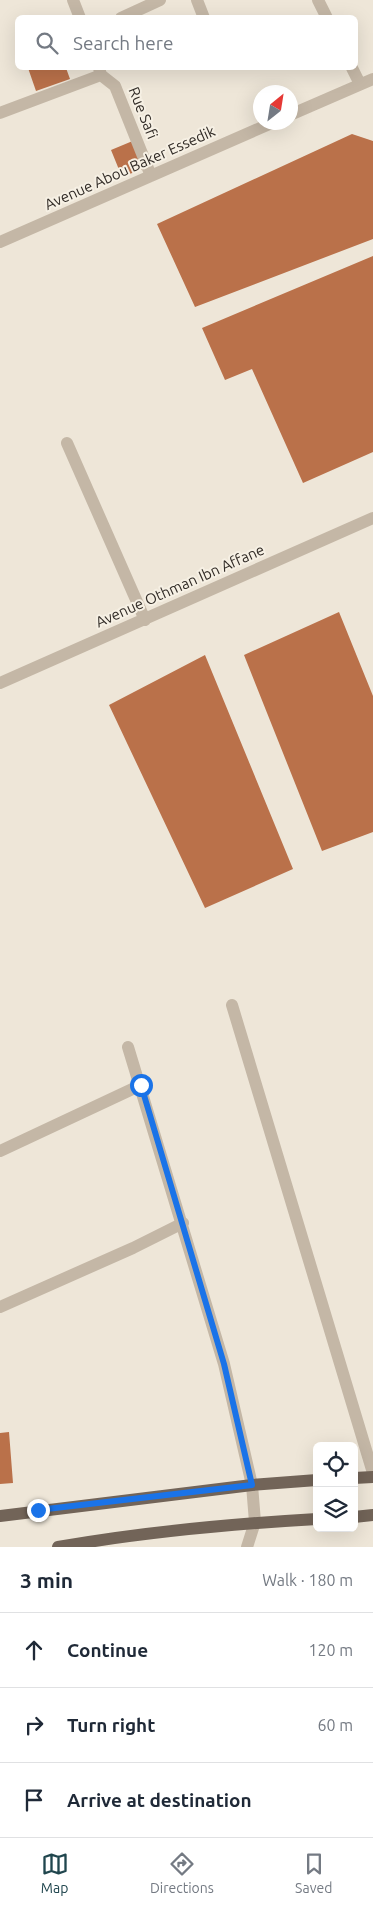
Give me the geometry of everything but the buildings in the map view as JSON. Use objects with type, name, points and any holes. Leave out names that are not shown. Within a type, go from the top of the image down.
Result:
[{"type":"main road","points":[[358,1477],[373,1475]]},
{"type":"main road","points":[[0,1516],[252,1485],[313,1480]]},
{"type":"main road","points":[[358,1516],[373,1515]]},
{"type":"main road","points":[[58,1547],[99,1540],[256,1522],[313,1519]]},
{"type":"street","points":[[73,0],[79,15]]},
{"type":"street","points":[[128,15],[160,0]]},
{"type":"street","points":[[197,0],[203,15]]},
{"type":"street","points":[[318,0],[326,15]]},
{"type":"street","points":[[353,70],[360,84]]},
{"type":"street","points":[[0,113],[100,71]]},
{"type":"street","name":"Rue Safi","points":[[100,71],[115,86],[151,176]]},
{"type":"street","points":[[298,111],[373,79]]},
{"type":"street","name":"Avenue Abou Baker Essedik","points":[[0,242],[256,130]]},
{"type":"street","points":[[67,444],[145,620]]},
{"type":"street","name":"Avenue Othman Ibn Affane","points":[[0,684],[373,518]]},
{"type":"street","points":[[232,1005],[373,1475]]},
{"type":"street","points":[[128,1047],[183,1223],[224,1364],[252,1485],[256,1522],[247,1547]]},
{"type":"street","points":[[0,1151],[141,1085]]},
{"type":"street","points":[[0,1307],[133,1248],[183,1223]]},
{"type":"route","points":[[38,1510],[252,1485],[224,1364],[141,1085]]}]
